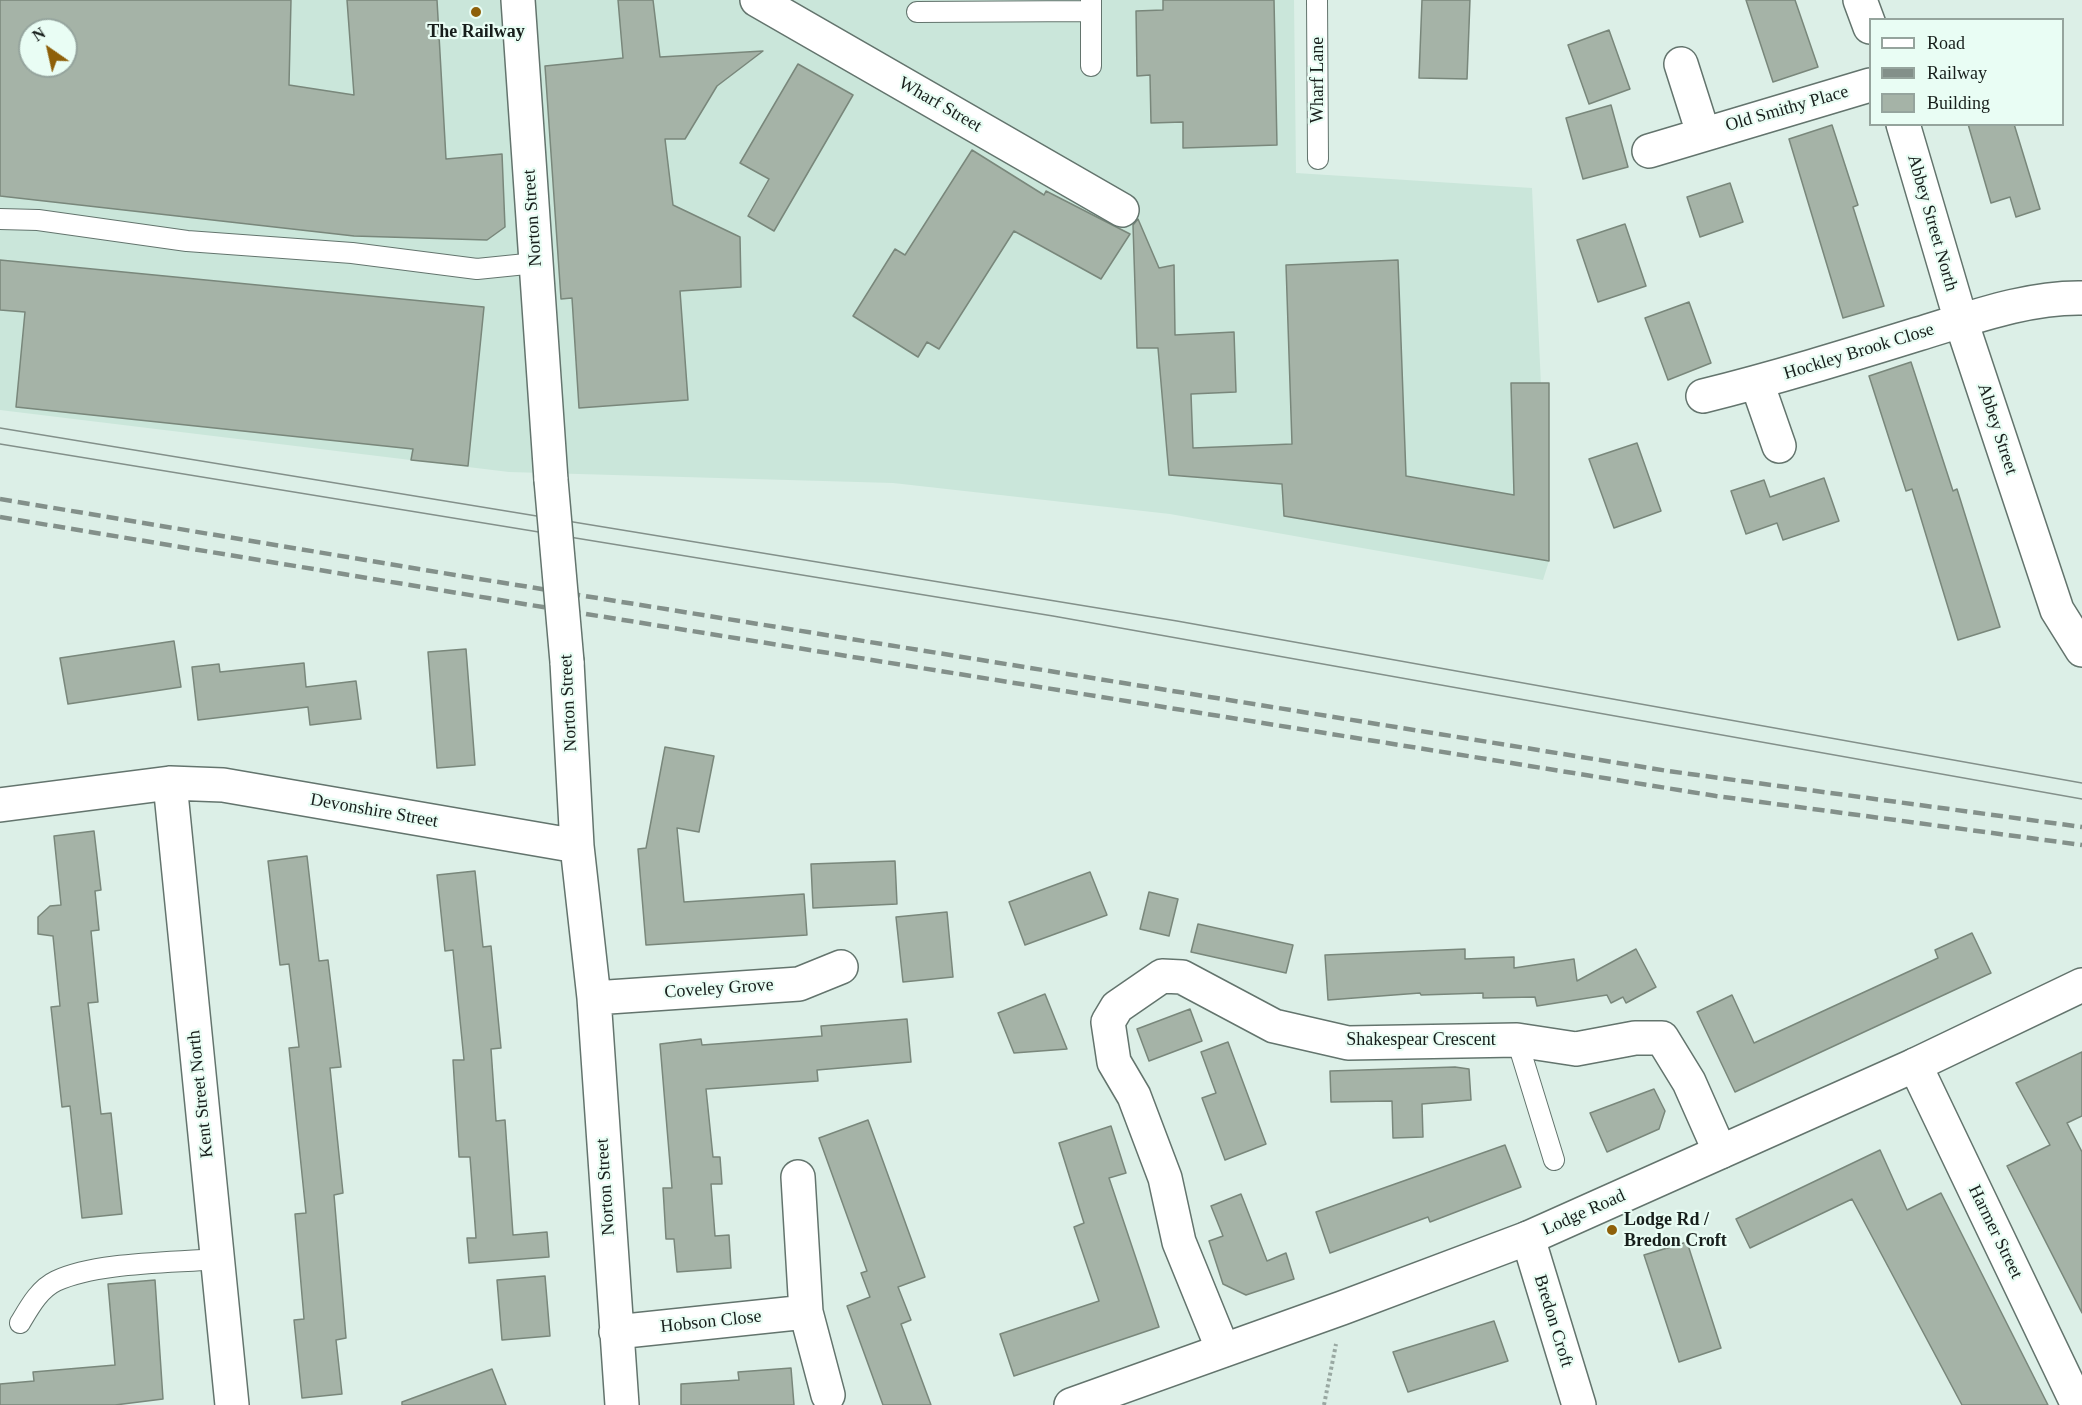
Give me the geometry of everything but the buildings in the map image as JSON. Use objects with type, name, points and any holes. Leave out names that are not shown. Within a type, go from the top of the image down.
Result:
[{"type":"street","name":"Norton Street","points":[[518,0],[551,480],[567,662],[577,846],[594,998],[622,1405]]},
{"type":"street","name":"Wharf Street","points":[[757,0],[1122,210]]},
{"type":"street","points":[[1860,0],[1869,24]]},
{"type":"street","name":"Old Smithy Place","points":[[1681,64],[1703,134]]},
{"type":"street","name":"Old Smithy Place","points":[[1648,151],[1869,85]]},
{"type":"street","name":"Abbey Street North","points":[[1905,126],[1961,321]]},
{"type":"street","points":[[1961,321],[2053,298],[2082,298]]},
{"type":"street","name":"Hockley Brook Close","points":[[1703,396],[1757,383],[1961,321]]},
{"type":"street","name":"Abbey Street","points":[[1961,321],[2057,610],[2082,651]]},
{"type":"street","points":[[1757,383],[1779,446]]},
{"type":"street","name":"Devonshire Street","points":[[0,805],[170,783],[223,785],[577,846]]},
{"type":"street","name":"Kent Street North","points":[[170,783],[232,1405]]},
{"type":"street","name":"Coveley Grove","points":[[594,998],[800,984],[841,967]]},
{"type":"street","name":"Shakespear Crescent","points":[[1223,1350],[1179,1242],[1165,1178],[1142,1117],[1134,1096],[1114,1062],[1108,1022],[1117,1007],[1162,976],[1182,977],[1274,1026],[1348,1043],[1517,1040],[1576,1048],[1635,1038],[1662,1038],[1689,1082],[1720,1152]]},
{"type":"street","name":"Lodge Road","points":[[1071,1405],[1342,1308],[1528,1238],[1915,1065],[2082,985]]},
{"type":"street","name":"Harmer Street","points":[[1915,1065],[2075,1400]]},
{"type":"street","points":[[798,1178],[806,1312],[828,1395]]},
{"type":"street","name":"Bredon Croft","points":[[1528,1238],[1579,1405]]},
{"type":"street","name":"Hobson Close","points":[[616,1332],[806,1312]]},
{"type":"lane","name":"Wharf Lane","points":[[1317,0],[1318,159]]},
{"type":"lane","points":[[917,12],[1091,5],[1091,66]]},
{"type":"lane","points":[[0,219],[38,220],[187,242],[352,253],[477,269],[536,263]]},
{"type":"lane","points":[[1517,1040],[1554,1160]]},
{"type":"lane","points":[[20,1323],[33,1300],[54,1281],[88,1270],[218,1259]]},
{"type":"path","points":[[1324,1405],[1342,1308]]},
{"type":"shaded area","points":[[0,0],[1294,0],[1296,173],[1532,188],[1549,561],[1543,580],[1170,514],[893,483],[509,472],[0,410]]},
{"type":"tram line","points":[[0,428],[1177,621],[2082,783]]},
{"type":"tram line","points":[[0,444],[1053,616],[2082,799]]},
{"type":"railway","points":[[0,499],[1668,771],[2082,827]]},
{"type":"railway","points":[[0,517],[1716,796],[2082,845]]},
{"type":"place","name":"The Railway","points":[[476,12]]},
{"type":"place","name":"Lodge Rd / Bredon Croft","points":[[1612,1230]]}]
